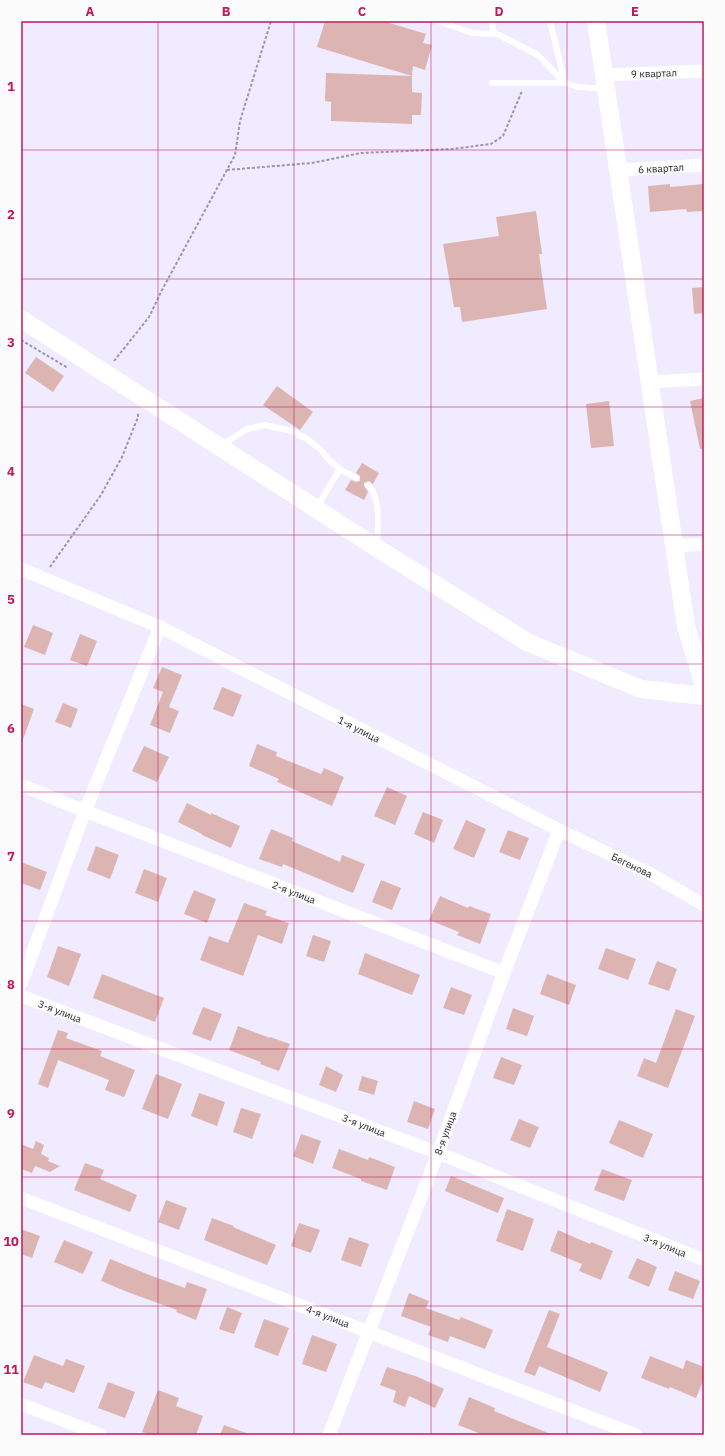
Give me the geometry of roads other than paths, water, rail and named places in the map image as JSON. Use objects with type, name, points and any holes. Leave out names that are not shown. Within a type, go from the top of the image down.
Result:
[{"type":"main road","points":[[596,21],[686,626],[704,686]]},
{"type":"main road","points":[[21,319],[376,548],[528,642],[641,689],[704,696]]},
{"type":"street","name":"9 квартал","points":[[605,82],[704,71]]},
{"type":"street","name":"6 квартал","points":[[618,170],[704,165]]},
{"type":"street","points":[[650,382],[704,379]]},
{"type":"street","points":[[674,546],[704,544]]},
{"type":"street","name":"1-я улица","points":[[21,569],[160,627],[559,830]]},
{"type":"street","points":[[21,984],[85,812],[160,627]]},
{"type":"street","name":"2-я улица","points":[[21,785],[85,812],[504,973]]},
{"type":"street","name":"Бегенова","points":[[559,830],[649,873],[704,905]]},
{"type":"street","name":"8-я улица","points":[[329,1435],[438,1153],[504,973],[559,830]]},
{"type":"street","name":"3-я улица","points":[[21,996],[438,1153],[704,1260]]},
{"type":"street","name":"4-я улица","points":[[21,1198],[636,1435]]},
{"type":"street","points":[[21,1404],[101,1435]]},
{"type":"lane","points":[[438,21],[472,32],[496,34],[538,55],[565,83]]},
{"type":"lane","points":[[492,21],[493,30],[496,34]]},
{"type":"lane","points":[[550,21],[565,83]]},
{"type":"lane","points":[[492,83],[565,83],[578,87],[605,82]]},
{"type":"lane","points":[[219,446],[247,428],[265,425],[292,431],[307,439],[320,449],[340,470],[356,478]]},
{"type":"lane","points":[[316,509],[340,470]]},
{"type":"lane","points":[[368,485],[372,488],[376,498],[378,529],[376,548]]}]
